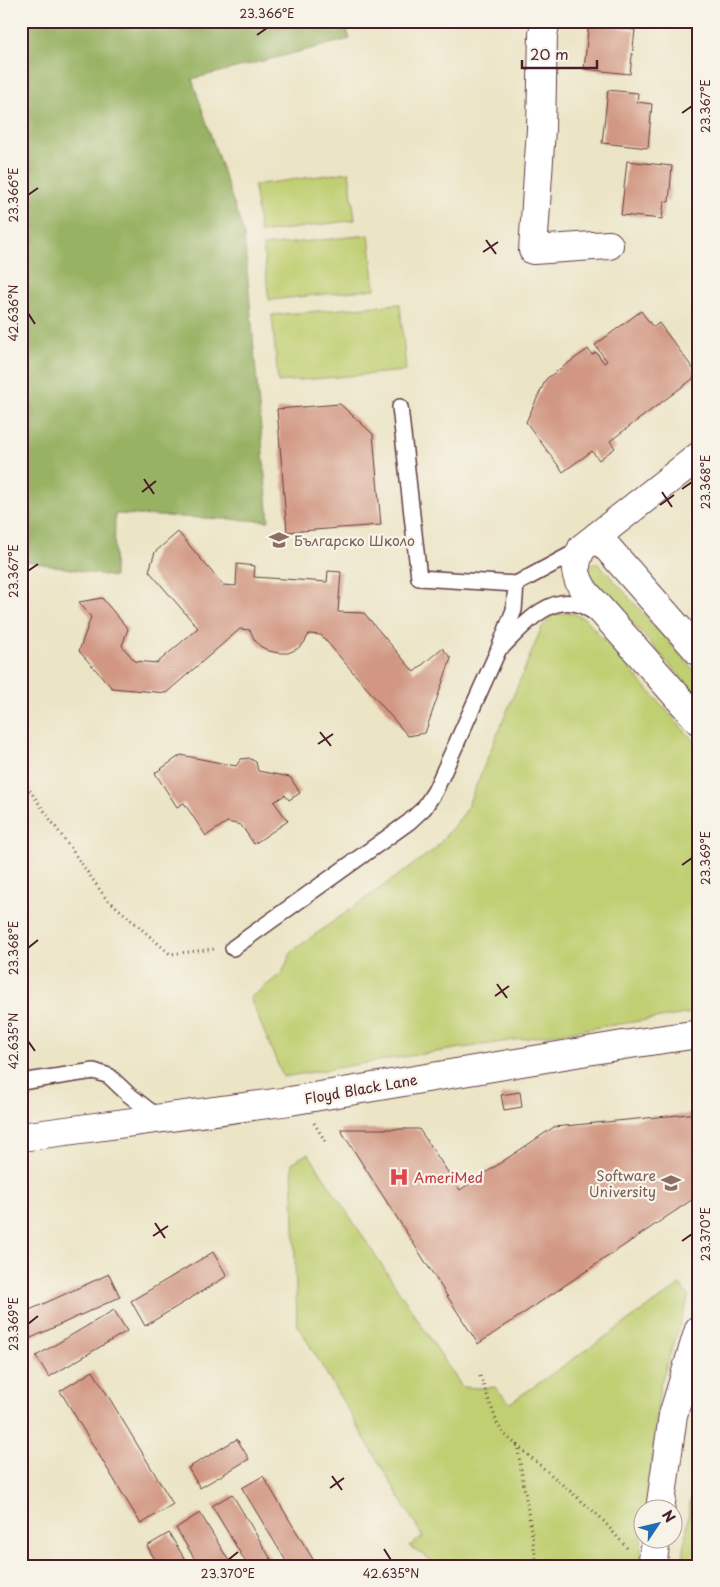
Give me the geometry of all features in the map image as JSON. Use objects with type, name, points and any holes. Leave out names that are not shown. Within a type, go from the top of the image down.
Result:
[{"type":"street","points":[[546,21],[543,34],[541,129],[533,250],[609,245]]},
{"type":"street","points":[[699,456],[585,552],[578,580],[585,592],[699,721]]},
{"type":"street","points":[[585,552],[699,652]]},
{"type":"street","name":"Floyd Black Lane","points":[[21,1137],[290,1101],[699,1034]]},
{"type":"street","points":[[661,1500],[673,1415],[699,1329]]},
{"type":"street","points":[[652,1566],[654,1550]]},
{"type":"lane","points":[[400,407],[419,578],[516,584],[585,552]]},
{"type":"lane","points":[[233,948],[409,822],[424,808],[435,791],[498,651],[514,610],[516,584]]},
{"type":"lane","points":[[498,651],[524,625],[545,608],[562,603],[580,604],[612,623]]},
{"type":"lane","points":[[21,1082],[94,1071],[109,1076],[128,1094],[159,1118]]},
{"type":"path","points":[[21,778],[105,897],[170,954],[233,948]]},
{"type":"path","points":[[480,1376],[498,1424],[504,1434],[600,1517],[629,1550]]},
{"type":"path","points":[[517,1444],[536,1566]]},
{"type":"green space","points":[[21,21],[344,21],[350,39],[192,79],[244,234],[269,521],[115,514],[114,577],[21,560]]},
{"type":"green space","points":[[349,172],[355,220],[260,233],[254,185]]},
{"type":"green space","points":[[369,235],[375,289],[269,300],[263,246]]},
{"type":"green space","points":[[400,304],[406,371],[278,382],[272,315]]},
{"type":"green space","points":[[595,563],[600,565],[699,676],[699,698],[589,574],[590,565]]},
{"type":"green space","points":[[570,612],[585,619],[699,747],[699,1012],[283,1077],[250,998],[282,973],[292,951],[435,849],[465,812],[542,627],[553,615]]},
{"type":"green space","points":[[308,1153],[462,1387],[495,1387],[510,1403],[680,1285],[689,1296],[660,1386],[648,1500],[632,1500],[632,1550],[641,1550],[641,1566],[440,1566],[409,1546],[423,1537],[297,1324],[292,1163]]},
{"type":"green space","points":[[699,1432],[699,1566],[682,1566]]},
{"type":"building","points":[[589,21],[620,21],[619,28],[635,30],[630,74],[584,69]]},
{"type":"building","points":[[608,90],[638,93],[637,102],[652,104],[648,148],[602,143]]},
{"type":"building","points":[[627,161],[672,166],[669,202],[664,201],[662,219],[621,215]]},
{"type":"building","points":[[641,311],[653,327],[659,323],[698,375],[610,441],[615,448],[599,460],[592,451],[563,472],[526,422],[546,379],[588,349],[592,355],[596,352],[604,363],[607,361],[595,345]]},
{"type":"building","points":[[340,404],[373,434],[381,525],[287,532],[277,409]]},
{"type":"building","points":[[178,532],[223,585],[236,586],[237,564],[255,566],[254,577],[327,582],[328,571],[341,572],[338,612],[364,613],[414,672],[442,648],[451,658],[425,733],[408,736],[321,635],[309,634],[304,643],[297,649],[288,653],[278,653],[260,646],[250,630],[240,629],[166,693],[112,688],[79,651],[91,617],[79,602],[102,598],[128,629],[122,646],[135,661],[157,663],[198,628],[149,571],[155,552]]},
{"type":"building","points":[[181,755],[236,766],[241,759],[249,758],[256,762],[258,771],[290,777],[300,793],[289,800],[285,795],[274,802],[288,821],[254,844],[241,825],[227,822],[206,836],[184,803],[177,807],[155,773]]},
{"type":"building","points":[[520,1092],[522,1107],[504,1110],[501,1095]]},
{"type":"building","points":[[699,1113],[699,1195],[478,1344],[340,1129],[419,1129],[460,1190],[554,1127]]},
{"type":"building","points":[[213,1252],[227,1276],[145,1326],[131,1301]]},
{"type":"building","points":[[109,1274],[120,1297],[31,1338],[21,1314]]},
{"type":"building","points":[[114,1310],[127,1331],[49,1377],[36,1356]]},
{"type":"building","points":[[93,1371],[173,1504],[141,1524],[60,1391]]},
{"type":"building","points":[[237,1439],[249,1459],[200,1488],[188,1468]]},
{"type":"building","points":[[263,1476],[317,1566],[289,1566],[242,1488]]},
{"type":"building","points":[[232,1494],[275,1566],[248,1566],[212,1506]]},
{"type":"building","points":[[200,1513],[232,1566],[199,1566],[176,1528]]},
{"type":"building","points":[[169,1533],[189,1566],[159,1566],[147,1546]]},
{"type":"place","name":"Българско Школо","points":[[279,540]]},
{"type":"place","name":"AmeriMed","points":[[399,1177]]},
{"type":"place","name":"Software University","points":[[671,1183]]}]
